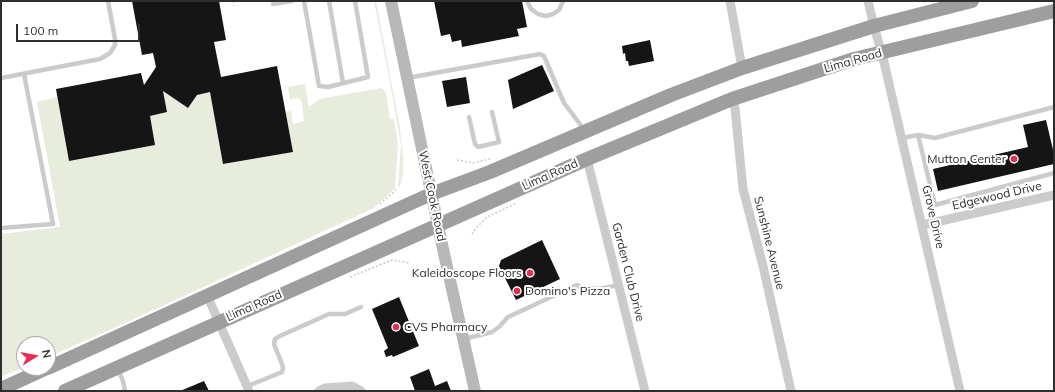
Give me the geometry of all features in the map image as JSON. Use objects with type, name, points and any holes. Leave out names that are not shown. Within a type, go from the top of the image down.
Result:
[{"type":"highway","points":[[56,364],[431,194],[490,172],[671,95],[742,68],[874,26],[972,1]]},
{"type":"highway","name":"Lima Road","points":[[65,391],[588,159],[732,99],[854,59],[1054,11]]},
{"type":"highway","points":[[1,389],[30,376]]},
{"type":"main road","name":"West Cook Road","points":[[391,1],[431,194],[475,391]]},
{"type":"street","points":[[730,1],[742,68]]},
{"type":"street","name":"Grove Drive","points":[[868,1],[882,52],[923,225],[960,391]]},
{"type":"street","name":"Sunshine Avenue","points":[[732,99],[735,108],[743,190],[763,266],[791,391]]},
{"type":"street","name":"Garden Club Drive","points":[[588,159],[645,391]]},
{"type":"street","name":"Edgewood Drive","points":[[923,225],[1054,195]]},
{"type":"street","points":[[207,295],[249,388]]},
{"type":"street","points":[[319,391],[325,388],[352,386],[361,391]]},
{"type":"lane","points":[[1,78],[100,59],[110,53],[115,45],[115,37],[108,1]]},
{"type":"lane","points":[[273,4],[292,1]]},
{"type":"lane","points":[[304,1],[319,86],[328,87],[368,77],[355,1]]},
{"type":"lane","points":[[329,1],[343,83]]},
{"type":"lane","points":[[527,1],[531,9],[538,14],[546,16],[559,10],[562,1]]},
{"type":"lane","points":[[407,78],[540,54],[544,56],[564,103],[580,124],[584,133]]},
{"type":"lane","points":[[1,228],[53,224],[24,74]]},
{"type":"lane","points":[[902,138],[918,135],[934,138],[1054,106]]},
{"type":"lane","points":[[469,117],[475,144],[478,148],[499,142],[492,112]]},
{"type":"lane","points":[[918,135],[935,204],[1054,173]]},
{"type":"lane","points":[[463,339],[492,332],[508,317],[577,285],[583,288],[599,289],[619,285]]},
{"type":"lane","points":[[249,388],[282,372],[283,368],[274,344],[275,339],[329,314],[345,314],[361,307]]},
{"type":"lane","points":[[117,368],[123,381],[125,391]]},
{"type":"path","points":[[233,1],[234,6]]},
{"type":"path","points":[[472,234],[487,217],[517,203]]},
{"type":"green space","points":[[374,1],[376,1],[400,128],[403,174],[400,186],[398,187],[401,145]]},
{"type":"green space","points":[[305,84],[309,107],[319,99],[382,88],[386,93],[390,119],[394,119],[398,145],[395,188],[374,208],[56,353],[56,336],[16,336],[16,370],[1,377],[1,234],[60,227],[37,102],[58,97],[150,116],[167,112],[163,91],[188,108],[197,95],[210,92],[224,164],[293,152],[285,112],[291,111],[293,124],[304,121],[302,103],[300,99],[297,98],[290,99],[288,87]]},
{"type":"building","points":[[132,1],[219,1],[226,40],[214,42],[221,77],[277,66],[293,152],[223,164],[210,92],[197,95],[188,108],[163,91],[167,112],[150,116],[155,145],[69,161],[56,89],[141,73],[144,85],[156,67],[153,53],[142,55]]},
{"type":"building","points":[[434,1],[522,1],[527,27],[517,29],[519,36],[462,47],[461,40],[452,42],[450,34],[441,36]]},
{"type":"building","points":[[650,40],[654,61],[629,66],[628,61],[626,61],[625,53],[623,54],[622,46]]},
{"type":"building","points":[[542,65],[554,91],[513,109],[508,80]]},
{"type":"building","points":[[466,77],[470,103],[447,107],[442,81]]},
{"type":"building","name":"Mutton Center","points":[[1046,120],[1054,154],[1054,164],[938,191],[933,169],[1028,147],[1023,125]]},
{"type":"building","name":"Kaleidoscope Floors","points":[[542,240],[560,279],[516,300],[499,266],[501,260]]},
{"type":"building","name":"CVS Pharmacy","points":[[399,297],[419,346],[393,357],[392,355],[386,357],[384,351],[388,348],[372,309]]},
{"type":"building","points":[[429,369],[435,386],[447,381],[451,391],[415,391],[410,377]]},
{"type":"building","points":[[204,381],[209,391],[180,391]]},
{"type":"place","name":"Mutton Center","points":[[1014,159]]},
{"type":"place","name":"Kaleidoscope Floors","points":[[530,273]]},
{"type":"place","name":"Domino's Pizza","points":[[517,291]]},
{"type":"place","name":"CVS Pharmacy","points":[[396,327]]}]
